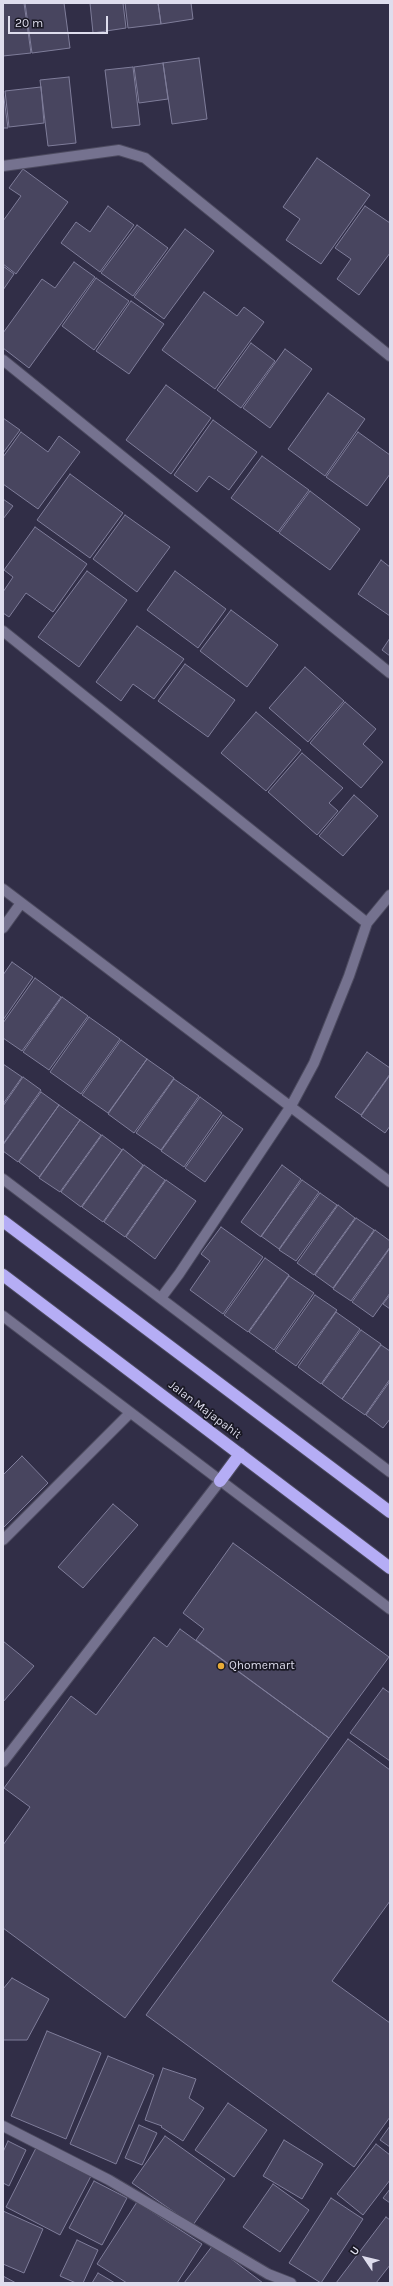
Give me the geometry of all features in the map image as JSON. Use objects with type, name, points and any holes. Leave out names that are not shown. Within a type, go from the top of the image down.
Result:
[{"type":"highway","points":[[3,1220],[390,1512]]},
{"type":"highway","name":"Jalan Majapahit","points":[[3,1275],[390,1568]]},
{"type":"highway","points":[[220,1481],[240,1454]]},
{"type":"street","points":[[3,166],[119,150],[145,158],[390,356]]},
{"type":"street","points":[[3,360],[390,674]]},
{"type":"street","points":[[3,631],[367,923]]},
{"type":"street","points":[[3,888],[390,1182]]},
{"type":"street","points":[[161,1298],[179,1274],[291,1106],[314,1063],[349,976],[367,923],[390,895]]},
{"type":"street","points":[[3,928],[21,902]]},
{"type":"street","points":[[3,1179],[390,1472]]},
{"type":"street","points":[[3,1316],[390,1609]]},
{"type":"street","points":[[3,1540],[130,1412]]},
{"type":"street","points":[[3,1762],[220,1481]]},
{"type":"street","points":[[3,2126],[109,2180],[268,2274],[291,2283]]},
{"type":"building","points":[[3,3],[24,3],[31,53],[3,56]]},
{"type":"building","points":[[25,3],[64,3],[70,48],[32,53]]},
{"type":"building","points":[[90,3],[123,3],[126,28],[93,33]]},
{"type":"building","points":[[125,3],[158,3],[161,24],[128,28]]},
{"type":"building","points":[[158,3],[191,3],[193,19],[161,24]]},
{"type":"building","points":[[199,58],[207,119],[172,124],[163,63]]},
{"type":"building","points":[[163,63],[168,99],[139,103],[134,67]]},
{"type":"building","points":[[133,67],[140,125],[112,128],[105,70]]},
{"type":"building","points":[[69,77],[76,143],[48,146],[40,80]]},
{"type":"building","points":[[41,87],[44,123],[9,127],[5,91]]},
{"type":"building","points":[[3,91],[8,128],[3,128]]},
{"type":"building","points":[[317,158],[370,195],[321,264],[286,240],[300,219],[283,207]]},
{"type":"building","points":[[23,169],[68,202],[16,274],[3,264],[3,221],[21,196],[9,188]]},
{"type":"building","points":[[108,206],[134,225],[100,272],[61,243],[76,222],[90,232]]},
{"type":"building","points":[[365,206],[390,223],[390,253],[359,295],[337,279],[351,259],[335,248]]},
{"type":"building","points":[[137,225],[168,248],[133,296],[101,273]]},
{"type":"building","points":[[185,229],[214,251],[164,319],[134,297]]},
{"type":"building","points":[[74,262],[95,277],[29,368],[3,348],[3,333],[42,279],[55,288]]},
{"type":"building","points":[[3,266],[14,274],[3,290]]},
{"type":"building","points":[[96,278],[129,301],[94,350],[62,326]]},
{"type":"building","points":[[204,292],[237,316],[244,307],[264,322],[215,389],[162,350]]},
{"type":"building","points":[[131,301],[164,324],[129,374],[96,351]]},
{"type":"building","points":[[251,343],[275,361],[241,408],[217,390]]},
{"type":"building","points":[[285,349],[312,369],[270,428],[243,408]]},
{"type":"building","points":[[166,385],[211,418],[171,474],[126,440]]},
{"type":"building","points":[[328,393],[365,419],[325,476],[288,449]]},
{"type":"building","points":[[3,418],[20,430],[3,453]]},
{"type":"building","points":[[213,420],[257,452],[229,490],[209,476],[197,492],[174,475]]},
{"type":"building","points":[[21,432],[48,452],[59,436],[80,452],[38,509],[3,484],[3,457]]},
{"type":"building","points":[[358,432],[390,455],[390,474],[367,506],[326,477]]},
{"type":"building","points":[[262,456],[309,490],[278,532],[231,498]]},
{"type":"building","points":[[70,474],[123,513],[90,558],[37,520]]},
{"type":"building","points":[[310,491],[360,529],[330,570],[279,533]]},
{"type":"building","points":[[3,499],[13,506],[3,519]]},
{"type":"building","points":[[125,515],[170,547],[137,592],[93,559]]},
{"type":"building","points":[[35,527],[87,564],[53,612],[26,593],[9,617],[3,613],[3,592],[13,577],[4,570]]},
{"type":"building","points":[[381,560],[390,567],[390,616],[358,594]]},
{"type":"building","points":[[87,571],[127,600],[79,667],[38,637]]},
{"type":"building","points":[[175,571],[226,609],[198,648],[147,610]]},
{"type":"building","points":[[231,610],[278,645],[247,687],[200,651]]},
{"type":"building","points":[[137,626],[184,659],[154,699],[133,684],[121,701],[96,682]]},
{"type":"building","points":[[390,638],[390,656],[382,650]]},
{"type":"building","points":[[185,664],[235,700],[208,737],[158,701]]},
{"type":"building","points":[[305,667],[344,701],[308,742],[269,708]]},
{"type":"building","points":[[345,702],[376,729],[363,744],[383,762],[361,788],[310,743]]},
{"type":"building","points":[[256,712],[301,750],[266,791],[221,753]]},
{"type":"building","points":[[302,753],[343,788],[329,803],[338,811],[317,835],[268,792]]},
{"type":"building","points":[[354,795],[378,816],[343,856],[319,836]]},
{"type":"building","points":[[12,962],[33,977],[3,1020],[3,975]]},
{"type":"building","points":[[35,978],[61,997],[22,1051],[3,1038],[3,1023]]},
{"type":"building","points":[[62,997],[88,1016],[49,1070],[23,1052]]},
{"type":"building","points":[[89,1017],[120,1039],[81,1094],[50,1072]]},
{"type":"building","points":[[121,1040],[147,1059],[108,1113],[82,1095]]},
{"type":"building","points":[[367,1052],[390,1068],[390,1074],[361,1115],[335,1097]]},
{"type":"building","points":[[147,1059],[174,1078],[134,1133],[108,1114]]},
{"type":"building","points":[[3,1064],[22,1077],[3,1104]]},
{"type":"building","points":[[390,1075],[390,1126],[385,1133],[361,1116]]},
{"type":"building","points":[[23,1077],[41,1090],[3,1144],[3,1106]]},
{"type":"building","points":[[174,1079],[199,1096],[161,1150],[136,1133]]},
{"type":"building","points":[[41,1092],[59,1105],[18,1162],[3,1151],[3,1145]]},
{"type":"building","points":[[200,1097],[222,1113],[184,1167],[161,1151]]},
{"type":"building","points":[[59,1105],[80,1120],[39,1177],[19,1162]]},
{"type":"building","points":[[223,1115],[243,1129],[205,1182],[185,1168]]},
{"type":"building","points":[[80,1120],[101,1135],[60,1192],[39,1178]]},
{"type":"building","points":[[102,1135],[122,1150],[81,1207],[61,1192]]},
{"type":"building","points":[[123,1149],[143,1165],[103,1222],[82,1207]]},
{"type":"building","points":[[144,1165],[165,1180],[125,1237],[104,1222]]},
{"type":"building","points":[[282,1165],[301,1179],[261,1237],[241,1222]]},
{"type":"building","points":[[166,1180],[196,1201],[155,1259],[126,1237]]},
{"type":"building","points":[[302,1180],[319,1192],[279,1249],[261,1236]]},
{"type":"building","points":[[320,1193],[337,1205],[296,1261],[279,1250]]},
{"type":"building","points":[[338,1205],[355,1218],[314,1275],[297,1263]]},
{"type":"building","points":[[356,1218],[374,1230],[333,1288],[315,1275]]},
{"type":"building","points":[[221,1227],[263,1257],[223,1314],[190,1290],[210,1261],[201,1254]]},
{"type":"building","points":[[375,1230],[390,1241],[390,1247],[351,1301],[333,1289]]},
{"type":"building","points":[[390,1248],[390,1293],[373,1317],[352,1302]]},
{"type":"building","points":[[265,1258],[289,1275],[248,1332],[224,1315]]},
{"type":"building","points":[[289,1276],[314,1293],[274,1350],[249,1332]]},
{"type":"building","points":[[315,1295],[337,1310],[296,1366],[275,1351]]},
{"type":"building","points":[[390,1295],[390,1309],[383,1304]]},
{"type":"building","points":[[336,1312],[360,1329],[321,1384],[298,1367]]},
{"type":"building","points":[[361,1330],[381,1344],[342,1399],[322,1384]]},
{"type":"building","points":[[381,1345],[390,1351],[390,1379],[365,1415],[342,1399]]},
{"type":"building","points":[[390,1381],[390,1419],[383,1428],[366,1415]]},
{"type":"building","points":[[22,1456],[48,1483],[3,1528],[3,1475]]},
{"type":"building","points":[[113,1504],[138,1525],[83,1588],[58,1567]]},
{"type":"building","points":[[233,1543],[389,1657],[329,1738],[196,1640],[204,1629],[183,1613]]},
{"type":"building","points":[[180,1629],[329,1738],[125,2018],[3,1928],[3,1845],[30,1807],[4,1788],[71,1696],[96,1715],[154,1637],[167,1647]]},
{"type":"building","points":[[3,1641],[34,1666],[3,1702]]},
{"type":"building","points":[[383,1688],[390,1693],[390,1761],[350,1733]]},
{"type":"building","points":[[348,1739],[390,1770],[390,1901],[332,1981],[390,2023],[390,2117],[354,2167],[146,2015]]},
{"type":"building","points":[[12,1978],[49,1999],[27,2040],[3,2040],[3,1989]]},
{"type":"building","points":[[47,2031],[101,2053],[66,2139],[11,2116]]},
{"type":"building","points":[[108,2056],[154,2075],[116,2164],[70,2144]]},
{"type":"building","points":[[163,2068],[196,2079],[189,2098],[204,2108],[183,2141],[161,2127],[162,2126],[145,2120]]},
{"type":"building","points":[[228,2103],[267,2130],[234,2177],[195,2150]]},
{"type":"building","points":[[139,2125],[157,2133],[142,2165],[125,2158]]},
{"type":"building","points":[[390,2126],[390,2147],[380,2140]]},
{"type":"building","points":[[165,2136],[225,2179],[193,2225],[132,2183]]},
{"type":"building","points":[[284,2140],[323,2164],[302,2199],[263,2176]]},
{"type":"building","points":[[8,2141],[26,2150],[9,2186],[3,2183],[3,2152]]},
{"type":"building","points":[[376,2144],[390,2155],[390,2180],[363,2215],[337,2194]]},
{"type":"building","points":[[36,2148],[91,2176],[60,2235],[6,2207]]},
{"type":"building","points":[[94,2181],[127,2198],[102,2245],[69,2228]]},
{"type":"building","points":[[273,2184],[309,2210],[280,2252],[243,2227]]},
{"type":"building","points":[[390,2189],[390,2203],[383,2198]]},
{"type":"building","points":[[331,2198],[363,2219],[321,2283],[289,2263]]},
{"type":"building","points":[[137,2202],[202,2244],[177,2283],[127,2283],[97,2264]]},
{"type":"building","points":[[3,2211],[43,2229],[24,2273],[3,2264]]},
{"type":"building","points":[[386,2217],[390,2220],[390,2265],[376,2283],[336,2283]]},
{"type":"building","points":[[77,2240],[98,2250],[83,2283],[76,2283],[60,2276]]},
{"type":"building","points":[[213,2245],[263,2283],[184,2283]]},
{"type":"building","points":[[98,2273],[115,2283],[92,2283]]},
{"type":"building","points":[[3,2276],[16,2283],[3,2283]]},
{"type":"place","name":"Qhomemart","points":[[221,1666]]}]
